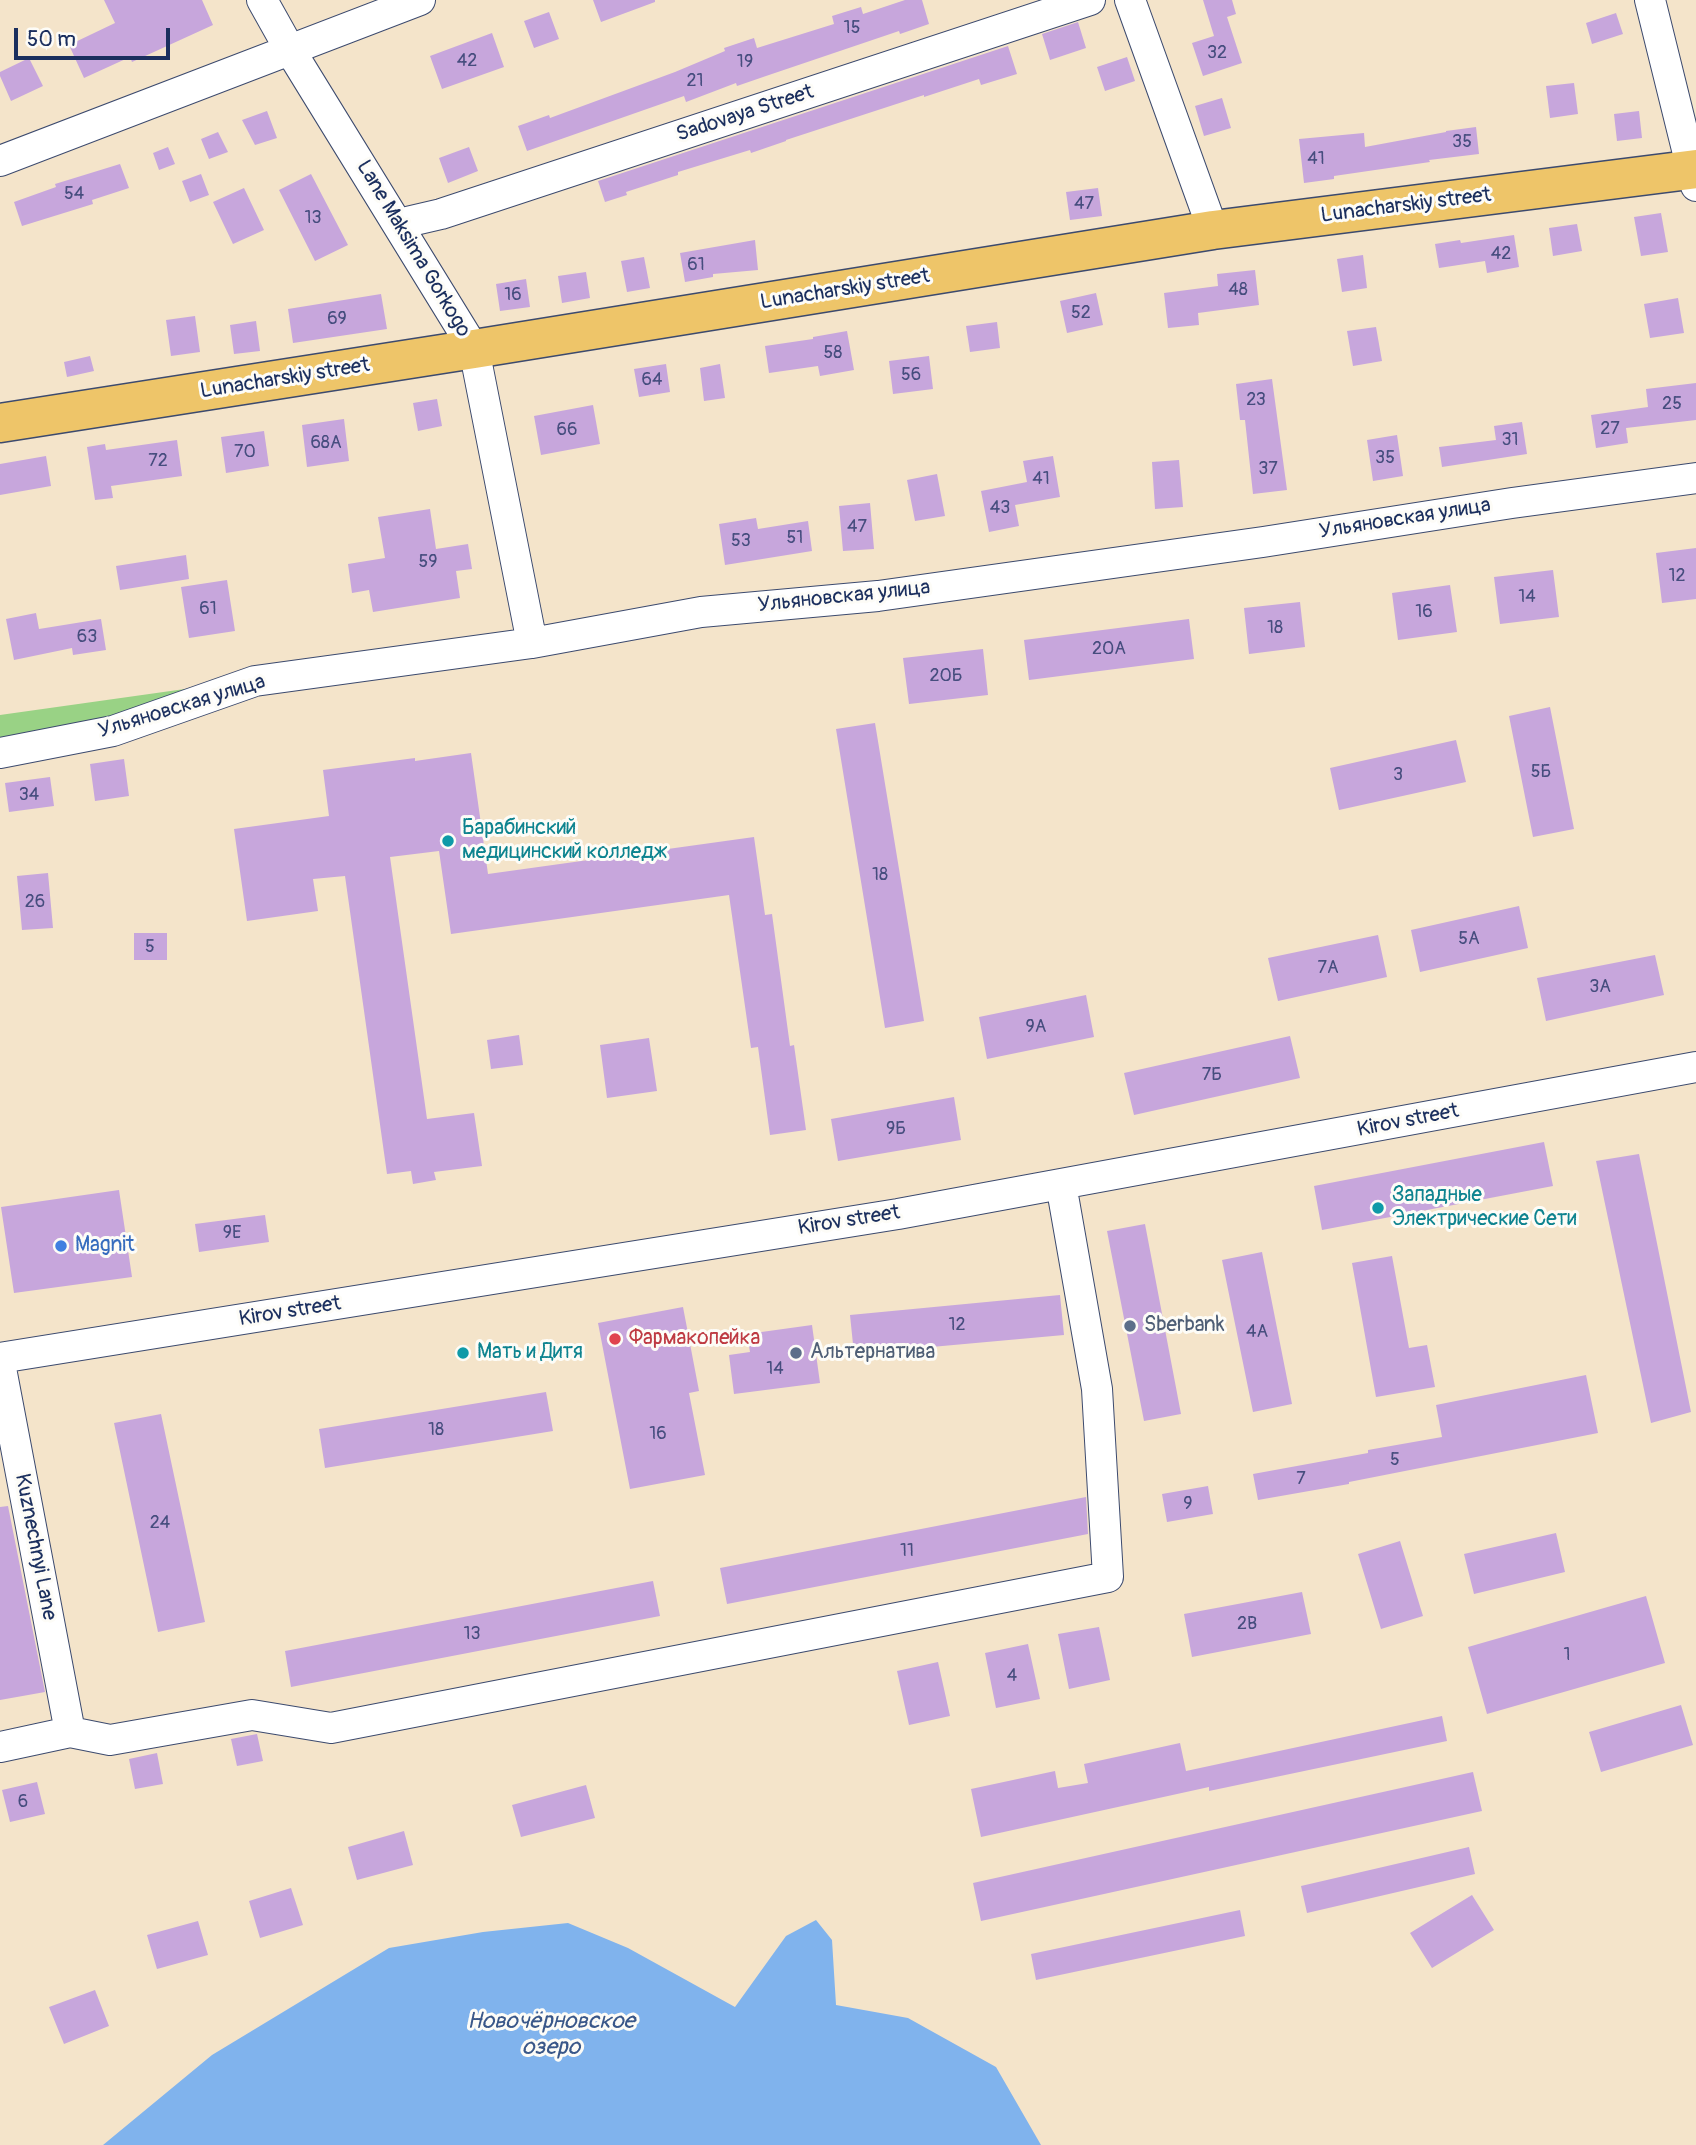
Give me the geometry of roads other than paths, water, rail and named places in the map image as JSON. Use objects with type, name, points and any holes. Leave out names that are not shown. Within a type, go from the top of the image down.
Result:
[{"type":"main road","name":"Lunacharskiy street","points":[[0,424],[1213,230],[1695,175]]},
{"type":"street","name":"Lane Maksima Gorkogo","points":[[262,0],[474,349],[532,643]]},
{"type":"street","points":[[0,161],[419,0]]},
{"type":"street","name":"Sadovaya Street","points":[[398,224],[454,209],[1090,0]]},
{"type":"street","points":[[1130,0],[1213,230]]},
{"type":"street","points":[[1650,0],[1695,175]]},
{"type":"street","name":"Ульяновская улица","points":[[0,753],[113,731],[255,681],[532,643],[701,612],[878,596],[1696,478]]},
{"type":"street","name":"Kirov street","points":[[0,1361],[898,1214],[1696,1067]]},
{"type":"street","points":[[0,1747],[70,1732],[110,1740],[252,1715],[331,1728],[1108,1577],[1097,1389],[1061,1184]]},
{"type":"street","name":"Kuznechnyi Lane","points":[[0,1361],[70,1732]]},
{"type":"water","name":"Новочёрновское озеро","points":[[816,1920],[832,1940],[836,2005],[908,2018],[996,2067],[1041,2145],[103,2145],[212,2055],[389,1948],[483,1932],[568,1923],[628,1948],[735,2007],[786,1936]]},
{"type":"place","name":"Барабинский медицинский колледж","points":[[448,841]]},
{"type":"place","name":"Западные Электрические Сети","points":[[1378,1208]]},
{"type":"place","name":"Magnit","points":[[61,1246]]},
{"type":"place","name":"Sberbank","points":[[1130,1326]]},
{"type":"place","name":"Фармакопейка","points":[[615,1339]]},
{"type":"place","name":"Мать и Дитя","points":[[463,1353]]},
{"type":"place","name":"Альтернатива","points":[[796,1353]]}]
